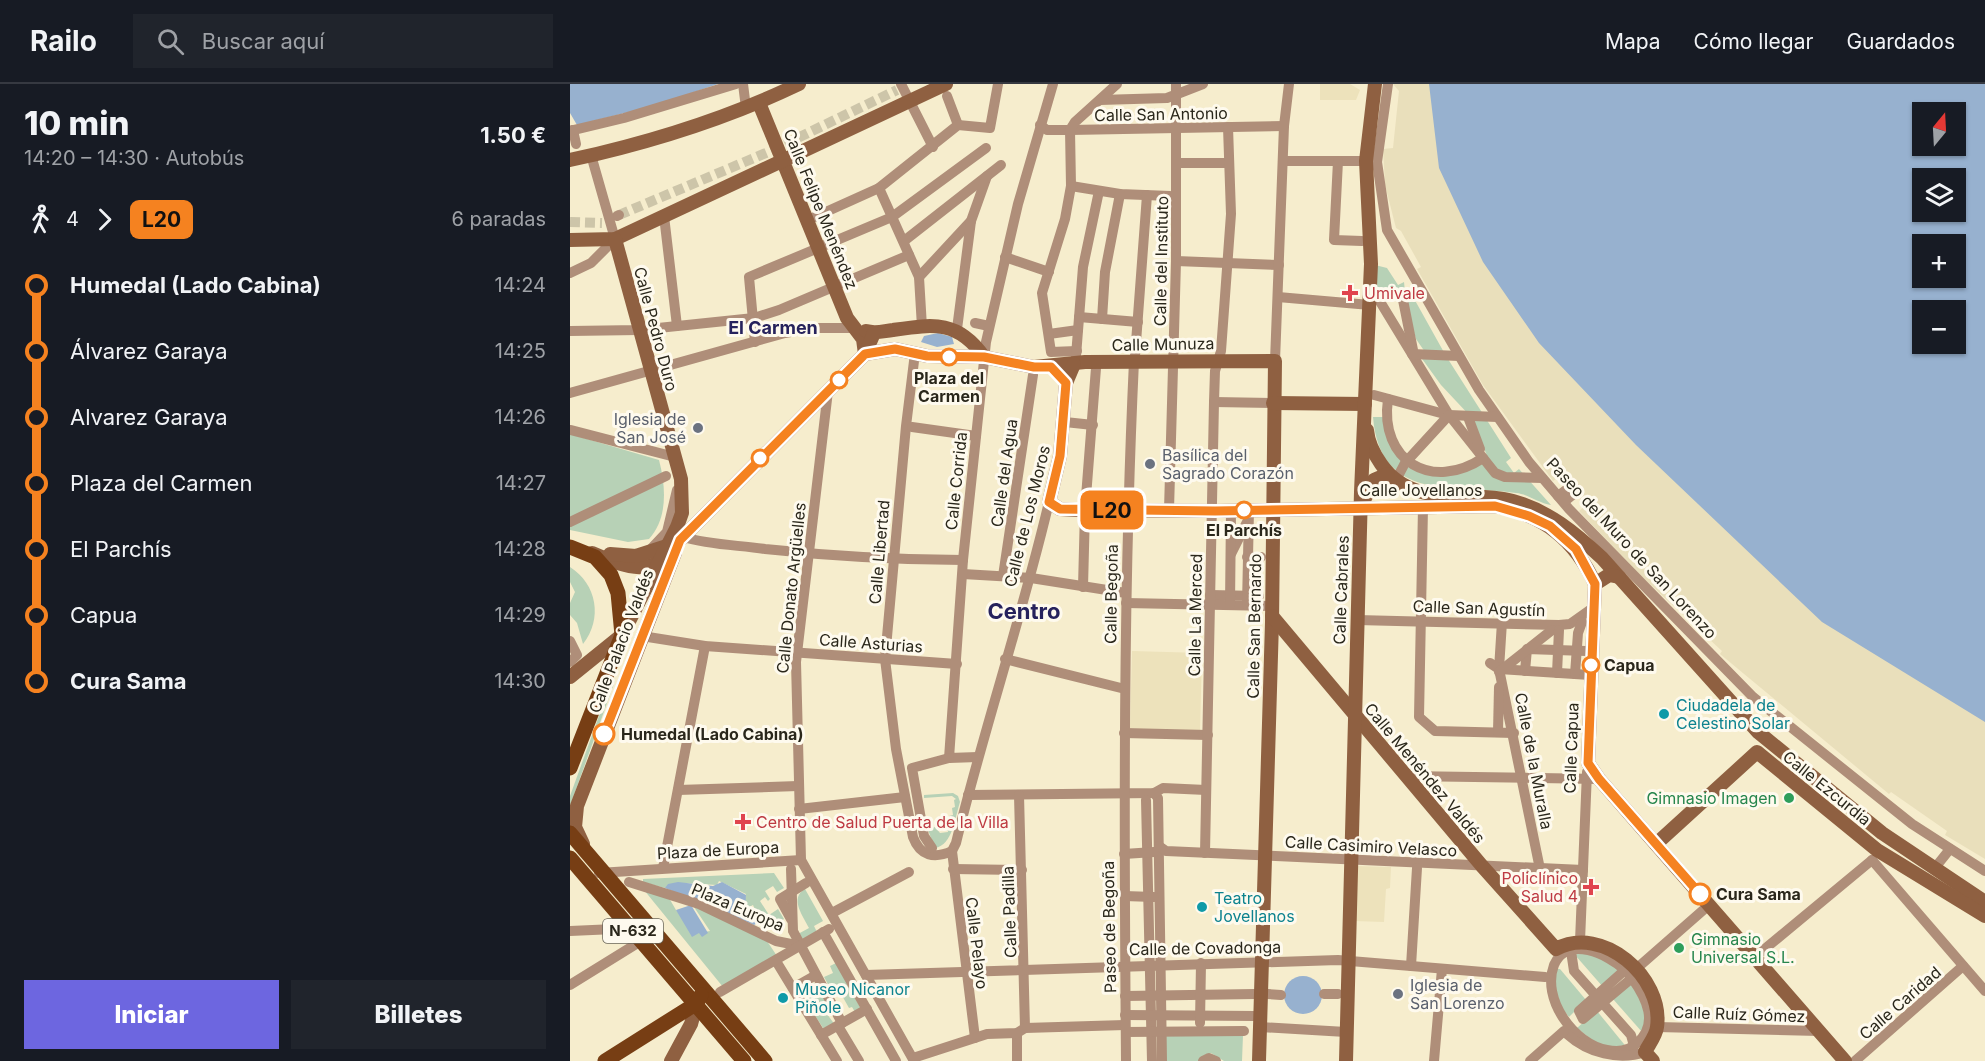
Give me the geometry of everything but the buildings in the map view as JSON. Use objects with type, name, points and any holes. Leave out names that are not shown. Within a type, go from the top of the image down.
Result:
[{"type":"main road","name":"Calle Cabrales","points":[[1346,1061],[1360,507],[1369,399],[1372,298],[1366,161],[1375,84]]},
{"type":"main road","points":[[570,160],[649,139],[753,105],[794,85]]},
{"type":"main road","points":[[570,240],[615,239],[664,216],[777,153],[909,100],[946,90]]},
{"type":"main road","name":"Calle Felipe Menéndez","points":[[753,105],[808,220],[852,328],[863,339],[865,354]]},
{"type":"main road","name":"Calle Pedro Duro","points":[[615,239],[681,479],[682,513],[677,541]]},
{"type":"main road","points":[[914,353],[909,338],[912,332],[920,327]]},
{"type":"main road","points":[[852,328],[874,333],[920,327],[960,332],[974,343],[984,357]]},
{"type":"main road","points":[[948,357],[959,350],[960,332]]},
{"type":"main road","points":[[570,547],[636,556],[677,541],[865,354],[874,333]]},
{"type":"main road","name":"Calle Munuza","points":[[865,354],[881,350],[948,357],[984,357],[1054,369],[1076,357],[1174,361],[1275,361]]},
{"type":"main road","name":"Calle de Los Moros","points":[[1049,502],[1065,422],[1066,383],[1076,357]]},
{"type":"main road","name":"Calle San Bernardo","points":[[1259,1061],[1257,1022],[1262,961],[1272,611],[1275,361]]},
{"type":"main road","points":[[1054,369],[1066,383]]},
{"type":"main road","points":[[1273,403],[1369,399],[1368,438],[1392,477]]},
{"type":"main road","points":[[1360,507],[1374,480],[1382,474],[1392,477],[1419,494],[1491,497],[1539,510],[1578,536],[1758,732],[1882,833],[1985,902]]},
{"type":"main road","name":"Calle Jovellanos","points":[[1049,502],[1060,509],[1211,510],[1231,515],[1249,515],[1273,510],[1360,507],[1495,506],[1550,526],[1576,549],[1595,584]]},
{"type":"main road","name":"Calle Palacio Valdés","points":[[570,768],[622,635],[656,566],[665,560],[677,541]]},
{"type":"main road","name":"Calle Palacio Valdés","points":[[587,854],[574,817],[677,541]]},
{"type":"main road","points":[[587,551],[616,564],[644,568],[656,566]]},
{"type":"main road","points":[[570,676],[622,635],[615,584],[604,565],[587,551]]},
{"type":"main road","points":[[1595,584],[1609,575],[1619,578]]},
{"type":"main road","name":"Calle Capua","points":[[1593,779],[1588,763],[1595,584]]},
{"type":"main road","points":[[585,663],[612,630],[619,601]]},
{"type":"main road","name":"Calle Menéndez Valdés","points":[[1272,611],[1354,714],[1556,950]]},
{"type":"main road","points":[[1656,844],[1757,752]]},
{"type":"main road","name":"Calle Ezcurdia","points":[[1757,752],[1874,855]]},
{"type":"main road","points":[[1593,779],[1656,844],[1845,1061]]},
{"type":"main road","name":"N-632","points":[[570,833],[587,854],[595,876],[641,941],[765,1061]]},
{"type":"main road","points":[[1874,855],[1910,871],[1985,916]]},
{"type":"main road","name":"N-632","points":[[570,858],[595,876],[700,996],[717,1028],[744,1061]]},
{"type":"main road","points":[[1556,950],[1569,943],[1576,947],[1606,947],[1648,988],[1655,1008],[1657,1026],[1644,1053]]},
{"type":"main road","points":[[671,1061],[691,1024],[700,996]]},
{"type":"main road","points":[[605,1061],[700,996]]},
{"type":"main road","points":[[691,1024],[702,1019],[717,1028]]},
{"type":"street","points":[[576,144],[572,130],[624,118],[736,84]]},
{"type":"street","points":[[743,84],[753,105]]},
{"type":"street","points":[[901,84],[933,147]]},
{"type":"street","points":[[808,220],[879,188],[958,125],[990,128],[998,84]]},
{"type":"street","name":"Calle Corrida","points":[[950,758],[963,560],[984,357],[1005,257],[1053,84]]},
{"type":"street","points":[[1099,191],[1083,267],[1076,357],[1051,352],[1042,293],[1065,219],[1071,186],[1070,130],[1075,122],[1117,84]]},
{"type":"street","points":[[1100,100],[1167,98],[1176,89],[1203,84]]},
{"type":"street","name":"Calle San Bernardo","points":[[1275,361],[1284,126],[1289,84]]},
{"type":"street","name":"Paseo del Muro de San Lorenzo","points":[[1388,84],[1380,124],[1377,172],[1387,230],[1459,356],[1497,417],[1542,478],[1689,634],[1753,697],[1912,824],[1985,871]]},
{"type":"street","name":"Calle del Instituto","points":[[1169,510],[1176,261],[1176,89]]},
{"type":"street","points":[[946,90],[958,125]]},
{"type":"street","name":"Calle San Antonio","points":[[1040,125],[1047,130],[1284,126]]},
{"type":"street","name":"Calle La Merced","points":[[1205,853],[1214,402],[1229,262],[1231,214],[1228,128]]},
{"type":"street","points":[[755,342],[749,277],[892,218],[986,148]]},
{"type":"street","name":"Calle Pedro Duro","points":[[591,155],[615,239]]},
{"type":"street","points":[[1283,161],[1366,161]]},
{"type":"street","points":[[1338,161],[1334,240],[1362,240]]},
{"type":"street","points":[[1181,163],[1229,163]]},
{"type":"street","points":[[904,241],[1001,165]]},
{"type":"street","points":[[960,332],[971,221],[987,176]]},
{"type":"street","points":[[1071,186],[1120,194],[1170,196]]},
{"type":"street","points":[[879,188],[919,277],[920,327]]},
{"type":"street","points":[[1102,319],[1105,272],[1120,194]]},
{"type":"street","name":"Calle Begoña","points":[[1123,792],[1128,510],[1135,358],[1147,195]]},
{"type":"street","points":[[664,216],[677,326]]},
{"type":"street","points":[[919,277],[971,221]]},
{"type":"street","points":[[570,273],[591,263],[615,239]]},
{"type":"street","points":[[570,331],[639,330],[754,318],[835,288],[909,255]]},
{"type":"street","points":[[1005,257],[1049,272]]},
{"type":"street","points":[[1176,261],[1279,265]]},
{"type":"street","points":[[1402,295],[1415,356]]},
{"type":"street","points":[[1278,297],[1372,298],[1424,295]]},
{"type":"street","points":[[1372,298],[1415,356],[1449,415],[1495,473],[1505,477],[1542,478]]},
{"type":"street","points":[[1048,332],[1102,319],[1138,322]]},
{"type":"street","points":[[975,323],[990,326]]},
{"type":"street","points":[[570,393],[814,328],[852,328]]},
{"type":"street","name":"Calle Libertad","points":[[914,353],[885,659],[901,778],[913,837],[922,852],[944,855],[952,851]]},
{"type":"street","points":[[1415,356],[1459,356]]},
{"type":"street","points":[[1083,587],[1085,510],[1096,368]]},
{"type":"street","name":"Calle del Agua","points":[[1003,576],[1034,375]]},
{"type":"street","name":"Calle Donato Argüelles","points":[[801,860],[797,653],[828,391]]},
{"type":"street","points":[[1369,399],[1388,399],[1449,415],[1497,417]]},
{"type":"street","points":[[1388,399],[1388,429],[1395,447],[1406,462],[1422,470],[1440,474],[1468,468],[1484,459]]},
{"type":"street","points":[[1214,402],[1273,403]]},
{"type":"street","points":[[1392,477],[1449,415]]},
{"type":"street","points":[[1470,417],[1484,459]]},
{"type":"street","points":[[1065,422],[1093,425]]},
{"type":"street","points":[[912,427],[976,436]]},
{"type":"street","points":[[571,430],[675,457]]},
{"type":"street","points":[[570,522],[666,477]]},
{"type":"street","points":[[636,556],[656,545],[667,532],[681,479]]},
{"type":"street","name":"Calle de Los Moros","points":[[968,795],[1005,659],[1031,578],[1049,502]]},
{"type":"street","points":[[1423,507],[1419,717],[1435,731],[1514,732]]},
{"type":"street","points":[[1231,515],[1247,557]]},
{"type":"street","points":[[1230,600],[1231,515]]},
{"type":"street","points":[[1230,557],[1249,515]]},
{"type":"street","points":[[1247,601],[1249,515]]},
{"type":"street","points":[[677,541],[893,561],[963,560]]},
{"type":"street","points":[[1210,557],[1230,557]]},
{"type":"street","points":[[1230,557],[1239,573],[1247,576]]},
{"type":"street","points":[[1247,557],[1261,557]]},
{"type":"street","points":[[963,574],[1031,578],[1083,587],[1126,598],[1247,601],[1272,611]]},
{"type":"street","points":[[1247,601],[1259,596]]},
{"type":"street","name":"Calle San Agustín","points":[[1357,620],[1570,624],[1594,607]]},
{"type":"street","points":[[1498,732],[1495,666],[1502,622]]},
{"type":"street","points":[[1575,674],[1582,651],[1582,622]]},
{"type":"street","points":[[1495,666],[1556,630],[1557,673]]},
{"type":"street","name":"Calle Asturias","points":[[644,633],[648,638],[705,646],[957,664]]},
{"type":"street","points":[[570,641],[577,655],[570,662]]},
{"type":"street","points":[[663,868],[705,646]]},
{"type":"street","points":[[1527,649],[1582,651]]},
{"type":"street","points":[[1525,671],[1527,649]]},
{"type":"street","points":[[1005,659],[1125,689]]},
{"type":"street","points":[[1495,666],[1525,671],[1590,675]]},
{"type":"street","name":"Calle de la Muralla","points":[[1495,666],[1514,732],[1539,869]]},
{"type":"street","points":[[1757,752],[1762,740],[1758,732]]},
{"type":"street","points":[[1124,733],[1208,735]]},
{"type":"street","points":[[901,778],[912,768],[950,758],[977,757]]},
{"type":"street","points":[[912,768],[924,836],[932,848]]},
{"type":"street","points":[[1406,776],[1593,779]]},
{"type":"street","name":"Calle Capua","points":[[1574,971],[1593,779]]},
{"type":"street","points":[[678,790],[798,786]]},
{"type":"street","points":[[1150,796],[1163,788],[1206,790]]},
{"type":"street","points":[[968,795],[1123,792],[1158,798],[1162,850],[1160,897],[1162,965],[1156,996],[1156,1016],[1162,1061]]},
{"type":"street","name":"Paseo de Begoña","points":[[1123,792],[1126,1061]]},
{"type":"street","name":"Calle Pelayo","points":[[968,795],[952,851],[975,1038]]},
{"type":"street","name":"Calle Padilla","points":[[1017,1061],[1026,968],[1019,795]]},
{"type":"street","points":[[1150,796],[1147,852],[1149,964],[1156,996]]},
{"type":"street","points":[[799,809],[905,797]]},
{"type":"street","points":[[1755,957],[1874,855],[1882,833]]},
{"type":"street","points":[[1938,864],[1950,849]]},
{"type":"street","name":"Calle Casimiro Velasco","points":[[1124,854],[1162,850],[1583,870]]},
{"type":"street","name":"Calle Ezcurdia","points":[[1874,855],[1890,882],[1985,991]]},
{"type":"street","name":"Plaza de Europa","points":[[595,876],[663,868],[801,860],[914,1059]]},
{"type":"street","points":[[1411,966],[1417,868]]},
{"type":"street","name":"Plaza Europa","points":[[791,869],[792,926],[859,1061]]},
{"type":"street","points":[[953,869],[1022,870]]},
{"type":"street","points":[[1890,882],[1896,872],[1910,871]]},
{"type":"street","points":[[832,914],[909,872]]},
{"type":"street","name":"Plaza Europa","points":[[628,882],[699,904],[776,941],[801,946]]},
{"type":"street","points":[[790,893],[806,883]]},
{"type":"street","points":[[1124,896],[1160,897]]},
{"type":"street","points":[[1563,1019],[1581,1015],[1603,1004],[1631,972],[1709,905]]},
{"type":"street","points":[[792,926],[776,941],[780,958],[793,988],[837,1061]]},
{"type":"street","points":[[780,958],[788,944],[792,926]]},
{"type":"street","points":[[570,931],[611,930]]},
{"type":"street","points":[[720,992],[828,930],[896,1061]]},
{"type":"street","points":[[570,985],[641,941]]},
{"type":"street","points":[[1576,947],[1558,959],[1554,967],[1554,993],[1568,1030],[1606,1050],[1644,1053]]},
{"type":"street","points":[[1556,950],[1547,966],[1545,977],[1552,1011],[1580,1045],[1597,1055],[1616,1061],[1638,1057],[1644,1053]]},
{"type":"street","name":"Calle de Covadonga","points":[[866,975],[1149,964],[1347,961],[1545,977]]},
{"type":"street","points":[[1200,1030],[1201,963]]},
{"type":"street","name":"Calle Caridad","points":[[1855,1061],[1963,966]]},
{"type":"street","points":[[1554,967],[1574,971],[1644,1053]]},
{"type":"street","points":[[1434,1061],[1442,969]]},
{"type":"street","points":[[1530,1061],[1568,1030],[1595,994],[1631,972]]},
{"type":"street","points":[[1631,972],[1646,999],[1649,1024],[1644,1053]]},
{"type":"street","points":[[793,988],[816,975]]},
{"type":"street","points":[[1125,996],[1255,994]]},
{"type":"street","points":[[1268,994],[1281,994]]},
{"type":"street","points":[[1324,994],[1338,994]]},
{"type":"street","points":[[821,1035],[867,1009]]},
{"type":"street","points":[[914,1059],[987,1034],[1125,1024],[1156,1016],[1200,1016],[1346,1032]]},
{"type":"street","points":[[1125,1024],[1158,1032],[1244,1031]]},
{"type":"street","name":"Calle Ruíz Gómez","points":[[1657,1026],[1819,1031]]},
{"type":"street","points":[[1152,1061],[1158,1032]]},
{"type":"street","points":[[1203,1061],[1209,1058],[1216,1061]]},
{"type":"shaded area","points":[[1320,84],[1350,84],[1360,90],[1356,100],[1320,100]]},
{"type":"shaded area","points":[[1132,651],[1202,653],[1200,732],[1130,729]]},
{"type":"shaded area","points":[[1356,866],[1391,867],[1390,888],[1386,889],[1384,922],[1354,921]]},
{"type":"green space","points":[[1371,264],[1387,268],[1398,285],[1404,282],[1405,292],[1412,295],[1446,356],[1511,458],[1506,462],[1514,473],[1519,469],[1551,505],[1520,494],[1445,488],[1424,484],[1405,476],[1390,464],[1379,445],[1373,417],[1383,417],[1397,455],[1433,470],[1443,473],[1463,471],[1475,467],[1488,458],[1471,417],[1441,385],[1420,356],[1425,352],[1416,339],[1402,295],[1376,295]]},
{"type":"green space","points":[[570,434],[659,460],[664,502],[660,522],[649,539],[628,542],[570,530]]},
{"type":"green space","points":[[570,567],[586,583],[594,602],[593,624],[583,644],[577,623],[570,615],[570,603],[575,592],[570,582]]},
{"type":"green space","points":[[612,680],[615,681],[570,806],[570,796]]},
{"type":"green space","points":[[953,793],[958,796],[960,802],[952,830],[946,842],[935,848],[928,830],[935,827],[940,833],[948,832],[947,824],[950,823],[949,816],[953,815],[952,808],[955,807],[954,800],[956,799],[952,796],[924,798],[924,795]]},
{"type":"green space","points":[[774,873],[784,888],[777,892],[773,886],[765,891],[770,899],[768,901],[765,897],[760,901],[769,915],[778,909],[784,919],[774,925],[776,933],[769,922],[762,926],[753,905],[747,908],[744,903],[746,894],[719,881],[717,885],[684,883],[665,888],[643,882],[643,879]]},
{"type":"green space","points":[[805,889],[823,921],[814,926],[817,932],[801,940],[798,934],[809,928],[798,902],[800,893]]},
{"type":"green space","points":[[644,890],[669,898],[676,910],[699,933],[710,931],[692,904],[767,941],[777,956],[723,987]]},
{"type":"green space","points":[[1585,951],[1622,969],[1603,987],[1575,955]]},
{"type":"green space","points":[[836,963],[861,1009],[855,1012],[852,1007],[849,1008],[840,992],[834,995],[824,977],[833,973],[830,966]]},
{"type":"green space","points":[[1556,969],[1560,969],[1586,1000],[1569,1017],[1557,994]]},
{"type":"green space","points":[[813,981],[828,1004],[822,1007],[835,1025],[825,1031],[805,1000],[818,992]]},
{"type":"green space","points":[[1631,981],[1648,1018],[1642,1032],[1613,999]]},
{"type":"green space","points":[[1596,1011],[1628,1049],[1602,1048],[1577,1028]]},
{"type":"green space","points":[[1243,1035],[1242,1061],[1224,1061],[1211,1053],[1198,1061],[1164,1061],[1164,1036]]},
{"type":"sand","points":[[1393,84],[1493,84],[1985,701],[1985,859],[1945,835],[1947,831],[1891,792],[1889,794],[1720,654],[1722,651],[1640,575],[1579,511],[1585,506],[1561,476],[1553,481],[1483,385],[1417,269],[1421,267],[1401,231],[1396,228],[1385,185],[1383,149],[1393,148],[1399,91]]},
{"type":"water","points":[[570,84],[718,84],[653,106],[577,125],[570,113]]},
{"type":"water","points":[[1429,84],[1985,84],[1985,722],[1822,622],[1636,445],[1539,343],[1483,262],[1439,168]]},
{"type":"water","points":[[938,333],[952,337],[954,344],[937,347],[921,342],[924,336]]},
{"type":"water","points":[[678,882],[713,886],[722,882],[746,895],[745,910],[749,910],[757,923],[754,925],[665,888],[668,884]]},
{"type":"water","points":[[691,905],[708,933],[702,937],[699,933],[692,937],[676,910]]},
{"type":"water","points":[[1303,976],[1316,982],[1322,995],[1316,1008],[1303,1014],[1290,1008],[1284,995],[1290,982]]},
{"type":"tunnel","points":[[785,144],[897,90]]},
{"type":"tunnel","points":[[619,215],[773,150]]},
{"type":"tunnel","points":[[570,222],[602,223]]},
{"type":"bus line","name":"L20","points":[[604,734],[680,540],[759,459],[865,354],[895,349],[927,356],[984,357],[1034,367],[1051,367],[1061,375],[1066,383],[1065,422],[1049,502],[1060,509],[1215,511],[1495,506],[1529,516],[1550,526],[1576,549],[1595,584],[1588,763],[1599,779],[1700,894]]},
{"type":"place","name":"Umivale","points":[[1350,293]]},
{"type":"place","name":"Plaza del Carmen","points":[[949,357]]},
{"type":"place","name":"Iglesia de San José","points":[[698,428]]},
{"type":"place","name":"Basílica del Sagrado Corazón","points":[[1150,464]]},
{"type":"place","name":"El Parchís","points":[[1244,510]]},
{"type":"place","name":"Capua","points":[[1591,665]]},
{"type":"place","name":"Ciudadela de Celestino Solar","points":[[1664,714]]},
{"type":"place","name":"Humedal (Lado Cabina)","points":[[604,734]]},
{"type":"place","name":"Gimnasio Imagen","points":[[1789,798]]},
{"type":"place","name":"Centro de Salud Puerta de la Villa","points":[[743,822]]},
{"type":"place","name":"Policlínico Salud 4","points":[[1591,887]]},
{"type":"place","name":"Cura Sama","points":[[1700,894]]},
{"type":"place","name":"Teatro Jovellanos","points":[[1202,907]]},
{"type":"place","name":"Gimnasio Universal S.L.","points":[[1679,948]]},
{"type":"place","name":"Iglesia de San Lorenzo","points":[[1398,994]]},
{"type":"place","name":"Museo Nicanor Piñole","points":[[783,998]]},
{"type":"district","name":"El Carmen","points":[[773,328]]},
{"type":"district","name":"Centro","points":[[1024,611]]}]
